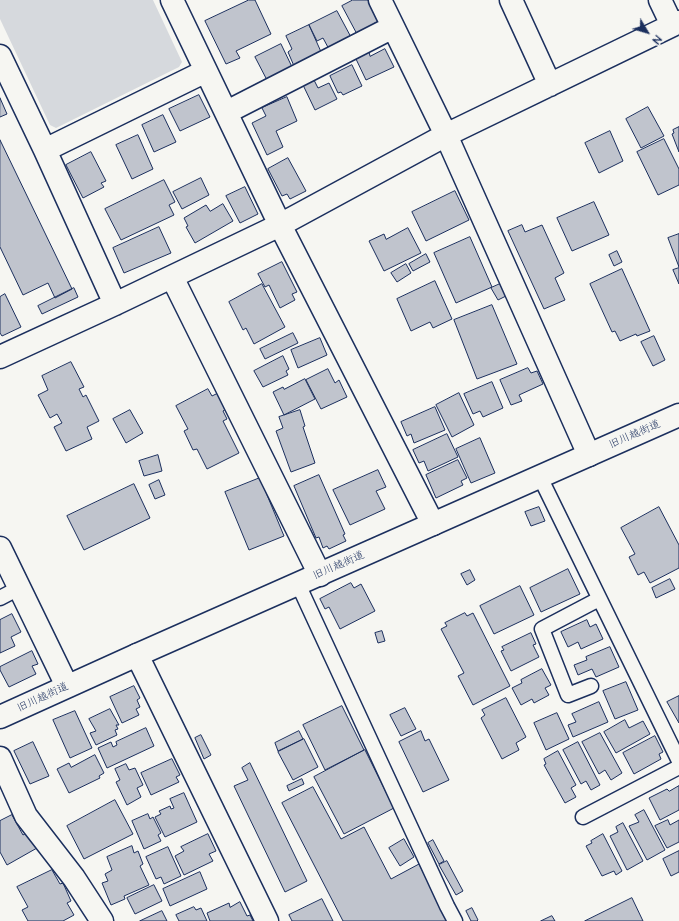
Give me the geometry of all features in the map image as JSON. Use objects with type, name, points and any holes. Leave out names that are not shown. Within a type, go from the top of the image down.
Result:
[{"type":"street","points":[[172,0],[280,225],[433,524]]},
{"type":"street","points":[[380,0],[446,134],[589,455]]},
{"type":"street","points":[[511,0],[550,85]]},
{"type":"street","points":[[0,357],[280,225],[446,134],[676,24],[660,0]]},
{"type":"street","points":[[227,112],[393,27]]},
{"type":"street","points":[[0,56],[45,150],[115,304]]},
{"type":"street","points":[[45,150],[206,71]]},
{"type":"street","points":[[172,277],[320,575]]},
{"type":"street","name":"旧川越街道","points":[[0,717],[679,415]]},
{"type":"street","points":[[0,548],[67,686]]},
{"type":"street","points":[[137,655],[267,921]]},
{"type":"street","points":[[0,758],[26,816],[74,878],[102,921]]},
{"type":"lane","points":[[540,477],[679,761]]},
{"type":"lane","points":[[298,584],[455,921]]},
{"type":"lane","points":[[0,598],[19,588]]},
{"type":"lane","points":[[592,686],[568,695],[542,629],[599,598]]},
{"type":"lane","points":[[583,817],[679,767]]},
{"type":"shaded area","points":[[0,0],[153,0],[182,62],[179,67],[56,128],[50,125],[0,19]]},
{"type":"building","points":[[249,0],[255,0],[271,34],[236,51],[240,58],[226,64],[205,21]]},
{"type":"building","points":[[353,0],[368,0],[379,21],[373,24],[375,27],[358,36],[342,6]]},
{"type":"building","points":[[337,11],[352,39],[330,51],[323,38],[317,41],[309,25]]},
{"type":"building","points":[[309,25],[322,54],[294,66],[288,52],[292,49],[286,36]]},
{"type":"building","points":[[281,44],[293,69],[268,82],[255,57]]},
{"type":"building","points":[[385,49],[394,67],[366,80],[356,59],[369,52],[370,56]]},
{"type":"building","points":[[352,65],[362,86],[343,95],[341,92],[338,93],[330,76]]},
{"type":"building","points":[[314,80],[318,88],[329,83],[337,99],[315,110],[303,85]]},
{"type":"building","points":[[199,95],[210,117],[180,131],[169,109]]},
{"type":"building","points":[[287,97],[297,121],[276,131],[283,147],[267,155],[252,123],[266,116],[262,108]]},
{"type":"building","points":[[0,98],[7,114],[0,117]]},
{"type":"building","points":[[648,107],[664,136],[641,148],[626,119]]},
{"type":"building","points":[[163,115],[176,142],[154,152],[142,125]]},
{"type":"building","points":[[679,127],[679,152],[672,134],[674,133],[673,130]]},
{"type":"building","points":[[610,131],[623,161],[599,173],[585,143]]},
{"type":"building","points":[[138,135],[153,169],[132,179],[116,145]]},
{"type":"building","points":[[664,139],[679,169],[679,185],[658,195],[637,152]]},
{"type":"building","points":[[0,140],[72,289],[55,298],[48,283],[23,295],[0,247]]},
{"type":"building","points":[[91,152],[106,181],[101,183],[104,187],[83,198],[66,165]]},
{"type":"building","points":[[288,158],[306,191],[290,199],[287,194],[282,196],[268,169]]},
{"type":"building","points":[[201,178],[209,195],[182,209],[173,192]]},
{"type":"building","points":[[164,180],[175,202],[169,205],[174,215],[121,240],[105,209]]},
{"type":"building","points":[[245,187],[258,214],[240,223],[226,196]]},
{"type":"building","points":[[455,191],[469,220],[426,241],[412,212]]},
{"type":"building","points":[[594,202],[609,235],[572,251],[557,218]]},
{"type":"building","points":[[223,204],[233,221],[195,243],[186,227],[188,226],[184,218],[206,205],[210,211]]},
{"type":"building","points":[[522,225],[525,232],[542,225],[564,273],[555,278],[565,300],[544,309],[508,231]]},
{"type":"building","points":[[159,227],[171,253],[124,273],[113,248]]},
{"type":"building","points":[[408,228],[421,253],[384,271],[369,241],[384,234],[386,239]]},
{"type":"building","points":[[679,234],[679,267],[668,238]]},
{"type":"building","points":[[470,237],[492,287],[456,303],[434,253]]},
{"type":"building","points":[[617,251],[622,262],[614,266],[609,255]]},
{"type":"building","points":[[426,254],[430,262],[413,271],[409,264]]},
{"type":"building","points":[[282,262],[297,292],[292,294],[295,300],[280,308],[269,285],[265,287],[258,274]]},
{"type":"building","points":[[406,264],[411,273],[397,282],[391,273]]},
{"type":"building","points":[[679,268],[679,284],[673,270]]},
{"type":"building","points":[[622,269],[650,331],[637,336],[636,334],[620,341],[615,331],[612,332],[590,284]]},
{"type":"building","points":[[435,281],[452,319],[433,328],[430,322],[411,331],[397,299]]},
{"type":"building","points":[[262,284],[285,327],[254,344],[246,328],[243,330],[229,302]]},
{"type":"building","points":[[500,284],[506,296],[498,300],[491,288]]},
{"type":"building","points":[[74,288],[78,297],[42,314],[38,306]]},
{"type":"building","points":[[5,294],[21,327],[2,336],[0,333],[0,297]]},
{"type":"building","points":[[492,305],[517,364],[477,379],[454,320]]},
{"type":"building","points":[[293,333],[298,343],[265,359],[260,349]]},
{"type":"building","points":[[654,336],[665,360],[653,366],[641,342]]},
{"type":"building","points":[[320,338],[327,355],[298,368],[291,350]]},
{"type":"building","points":[[283,356],[289,369],[286,371],[288,375],[263,387],[254,371]]},
{"type":"building","points":[[71,362],[84,387],[79,389],[83,397],[86,395],[99,421],[87,427],[92,439],[66,451],[54,427],[62,423],[57,414],[50,418],[38,395],[48,390],[42,376]]},
{"type":"building","points":[[528,368],[531,373],[537,371],[543,384],[519,395],[522,401],[511,405],[500,380]]},
{"type":"building","points":[[328,369],[335,383],[339,380],[347,397],[321,409],[306,380]]},
{"type":"building","points":[[305,379],[315,399],[284,415],[273,392],[283,387],[284,389]]},
{"type":"building","points":[[492,382],[503,408],[483,417],[480,411],[473,414],[464,394]]},
{"type":"building","points":[[208,389],[212,396],[218,393],[226,409],[223,411],[227,419],[223,421],[239,453],[207,469],[197,449],[193,450],[184,431],[188,429],[176,406]]},
{"type":"building","points":[[459,393],[474,425],[452,437],[436,405]]},
{"type":"building","points":[[435,407],[445,430],[414,443],[411,434],[407,436],[401,422]]},
{"type":"building","points":[[130,410],[143,433],[126,443],[113,419]]},
{"type":"building","points":[[300,410],[305,426],[303,427],[315,463],[291,472],[276,431],[283,428],[279,417]]},
{"type":"building","points":[[447,434],[458,457],[428,471],[424,461],[419,463],[413,450]]},
{"type":"building","points":[[480,438],[495,473],[471,483],[456,449]]},
{"type":"building","points":[[158,455],[162,471],[144,476],[139,461]]},
{"type":"building","points":[[458,460],[467,478],[461,481],[463,485],[436,498],[426,475]]},
{"type":"building","points":[[378,470],[386,487],[376,491],[385,509],[350,525],[333,490]]},
{"type":"building","points":[[319,475],[345,534],[343,535],[346,541],[329,549],[327,546],[323,548],[319,537],[316,538],[294,486]]},
{"type":"building","points":[[260,478],[284,536],[249,550],[225,492]]},
{"type":"building","points":[[159,480],[165,495],[155,499],[149,485]]},
{"type":"building","points":[[134,484],[150,518],[84,550],[67,516]]},
{"type":"building","points":[[539,507],[545,521],[531,526],[525,512]]},
{"type":"building","points":[[659,507],[679,545],[679,568],[650,583],[644,572],[638,575],[629,557],[635,554],[621,528]]},
{"type":"building","points":[[568,569],[580,594],[541,612],[530,588]]},
{"type":"building","points":[[470,570],[475,580],[467,585],[461,574]]},
{"type":"building","points":[[670,579],[675,589],[656,598],[652,588]]},
{"type":"building","points":[[351,583],[354,588],[361,584],[375,611],[340,629],[329,607],[325,609],[320,599]]},
{"type":"building","points":[[520,586],[534,615],[494,634],[480,606]]},
{"type":"building","points":[[465,613],[467,616],[473,613],[510,686],[473,705],[458,676],[464,673],[441,629],[447,626],[445,623]]},
{"type":"building","points":[[12,614],[21,632],[11,637],[15,646],[0,653],[0,620]]},
{"type":"building","points":[[587,620],[590,627],[596,624],[603,639],[581,649],[578,642],[568,647],[561,632]]},
{"type":"building","points":[[382,631],[385,641],[378,643],[375,633]]},
{"type":"building","points":[[531,633],[536,644],[533,645],[539,657],[511,671],[501,651],[504,650],[502,647]]},
{"type":"building","points":[[610,647],[619,667],[596,677],[592,669],[578,675],[574,665],[587,660],[586,657]]},
{"type":"building","points":[[32,651],[38,664],[32,666],[36,674],[9,687],[0,670],[0,667]]},
{"type":"building","points":[[542,669],[551,685],[545,688],[549,695],[534,703],[532,699],[521,705],[512,688],[522,683],[521,680]]},
{"type":"building","points":[[626,682],[638,710],[615,719],[603,691]]},
{"type":"building","points":[[134,686],[140,698],[137,700],[140,707],[136,709],[139,715],[122,723],[110,697]]},
{"type":"building","points":[[679,696],[679,723],[667,702]]},
{"type":"building","points":[[506,698],[526,737],[516,743],[519,750],[502,759],[481,718],[485,715],[482,710]]},
{"type":"building","points":[[599,702],[608,722],[573,737],[568,725],[576,722],[572,714]]},
{"type":"building","points":[[342,706],[364,750],[325,770],[303,725]]},
{"type":"building","points":[[405,708],[416,729],[401,736],[390,715]]},
{"type":"building","points":[[110,709],[119,725],[116,725],[118,729],[115,730],[117,735],[96,745],[90,733],[96,731],[89,719]]},
{"type":"building","points":[[75,711],[92,748],[70,758],[53,720]]},
{"type":"building","points":[[557,713],[569,739],[546,750],[534,723]]},
{"type":"building","points":[[625,720],[629,728],[643,721],[650,734],[616,753],[604,732]]},
{"type":"building","points":[[146,728],[154,746],[107,768],[98,748],[111,742],[113,747],[117,745],[116,742]]},
{"type":"building","points":[[299,731],[303,739],[278,751],[275,743]]},
{"type":"building","points":[[421,731],[425,741],[429,739],[449,780],[423,792],[399,742]]},
{"type":"building","points":[[600,733],[622,773],[611,780],[605,770],[599,774],[582,742]]},
{"type":"building","points":[[201,735],[211,755],[204,759],[195,738]]},
{"type":"building","points":[[655,736],[663,752],[659,754],[661,759],[634,774],[623,753]]},
{"type":"building","points":[[304,739],[318,767],[293,780],[278,752]]},
{"type":"building","points":[[33,742],[49,776],[30,784],[14,751]]},
{"type":"building","points":[[578,742],[600,785],[591,790],[586,781],[581,784],[563,750]]},
{"type":"building","points":[[365,750],[394,808],[344,834],[314,777]]},
{"type":"building","points":[[558,751],[576,785],[571,788],[576,797],[565,803],[544,765],[546,764],[544,759]]},
{"type":"building","points":[[95,755],[104,773],[99,776],[100,778],[69,793],[57,769],[69,763],[71,767]]},
{"type":"building","points":[[172,759],[180,775],[176,777],[179,782],[151,795],[141,773]]},
{"type":"building","points":[[250,763],[307,881],[285,892],[234,786],[248,780],[242,768]]},
{"type":"building","points":[[126,764],[129,770],[135,768],[143,785],[137,788],[141,797],[127,805],[116,782],[120,780],[115,769]]},
{"type":"building","points":[[302,779],[304,784],[289,791],[287,786]]},
{"type":"building","points":[[679,786],[679,810],[660,820],[649,798],[667,789],[669,791]]},
{"type":"building","points":[[313,787],[341,839],[364,827],[391,879],[419,864],[448,921],[343,921],[282,803]]},
{"type":"building","points":[[184,793],[197,822],[165,837],[155,817],[161,814],[159,811],[170,806],[171,809],[174,808],[170,799]]},
{"type":"building","points":[[115,800],[133,834],[84,859],[67,826]]},
{"type":"building","points":[[644,810],[665,850],[647,860],[629,826],[639,822],[635,815]]},
{"type":"building","points":[[148,814],[150,819],[153,817],[161,833],[158,835],[161,841],[144,849],[132,821]]},
{"type":"building","points":[[12,815],[23,835],[28,832],[37,848],[7,865],[0,852],[0,821]]},
{"type":"building","points":[[668,820],[670,825],[679,820],[679,842],[667,848],[655,826]]},
{"type":"building","points":[[623,823],[643,861],[627,870],[610,836],[618,832],[616,827]]},
{"type":"building","points":[[208,834],[216,851],[209,854],[213,861],[184,875],[175,856],[184,851],[181,847]]},
{"type":"building","points":[[603,834],[622,871],[616,875],[614,871],[602,876],[586,846],[592,843],[591,841]]},
{"type":"building","points":[[404,839],[414,857],[400,866],[389,848]]},
{"type":"building","points":[[433,840],[444,861],[439,864],[428,843]]},
{"type":"building","points":[[132,846],[134,853],[138,851],[143,864],[140,866],[149,885],[124,896],[125,899],[111,905],[102,883],[108,881],[105,874],[112,870],[107,857]]},
{"type":"building","points":[[168,847],[181,876],[164,884],[161,877],[156,879],[146,857]]},
{"type":"building","points":[[679,851],[679,872],[671,876],[663,859]]},
{"type":"building","points":[[447,861],[463,891],[456,895],[439,865]]},
{"type":"building","points":[[52,870],[60,884],[63,883],[71,901],[67,903],[74,915],[63,921],[28,921],[22,910],[28,907],[17,887]]},
{"type":"building","points":[[200,872],[207,889],[170,906],[163,889]]},
{"type":"building","points":[[154,885],[162,901],[135,914],[127,898]]},
{"type":"building","points":[[632,898],[643,921],[585,921]]},
{"type":"building","points":[[322,899],[333,921],[292,921],[289,915]]},
{"type":"building","points":[[240,902],[247,916],[250,915],[253,921],[210,921],[207,913],[229,903],[230,907]]},
{"type":"building","points":[[194,907],[196,910],[201,908],[207,921],[179,921],[176,915]]},
{"type":"building","points":[[472,908],[478,920],[477,921],[471,921],[466,911]]},
{"type":"building","points":[[162,911],[167,921],[140,921]]},
{"type":"building","points":[[552,916],[555,921],[541,921]]}]
